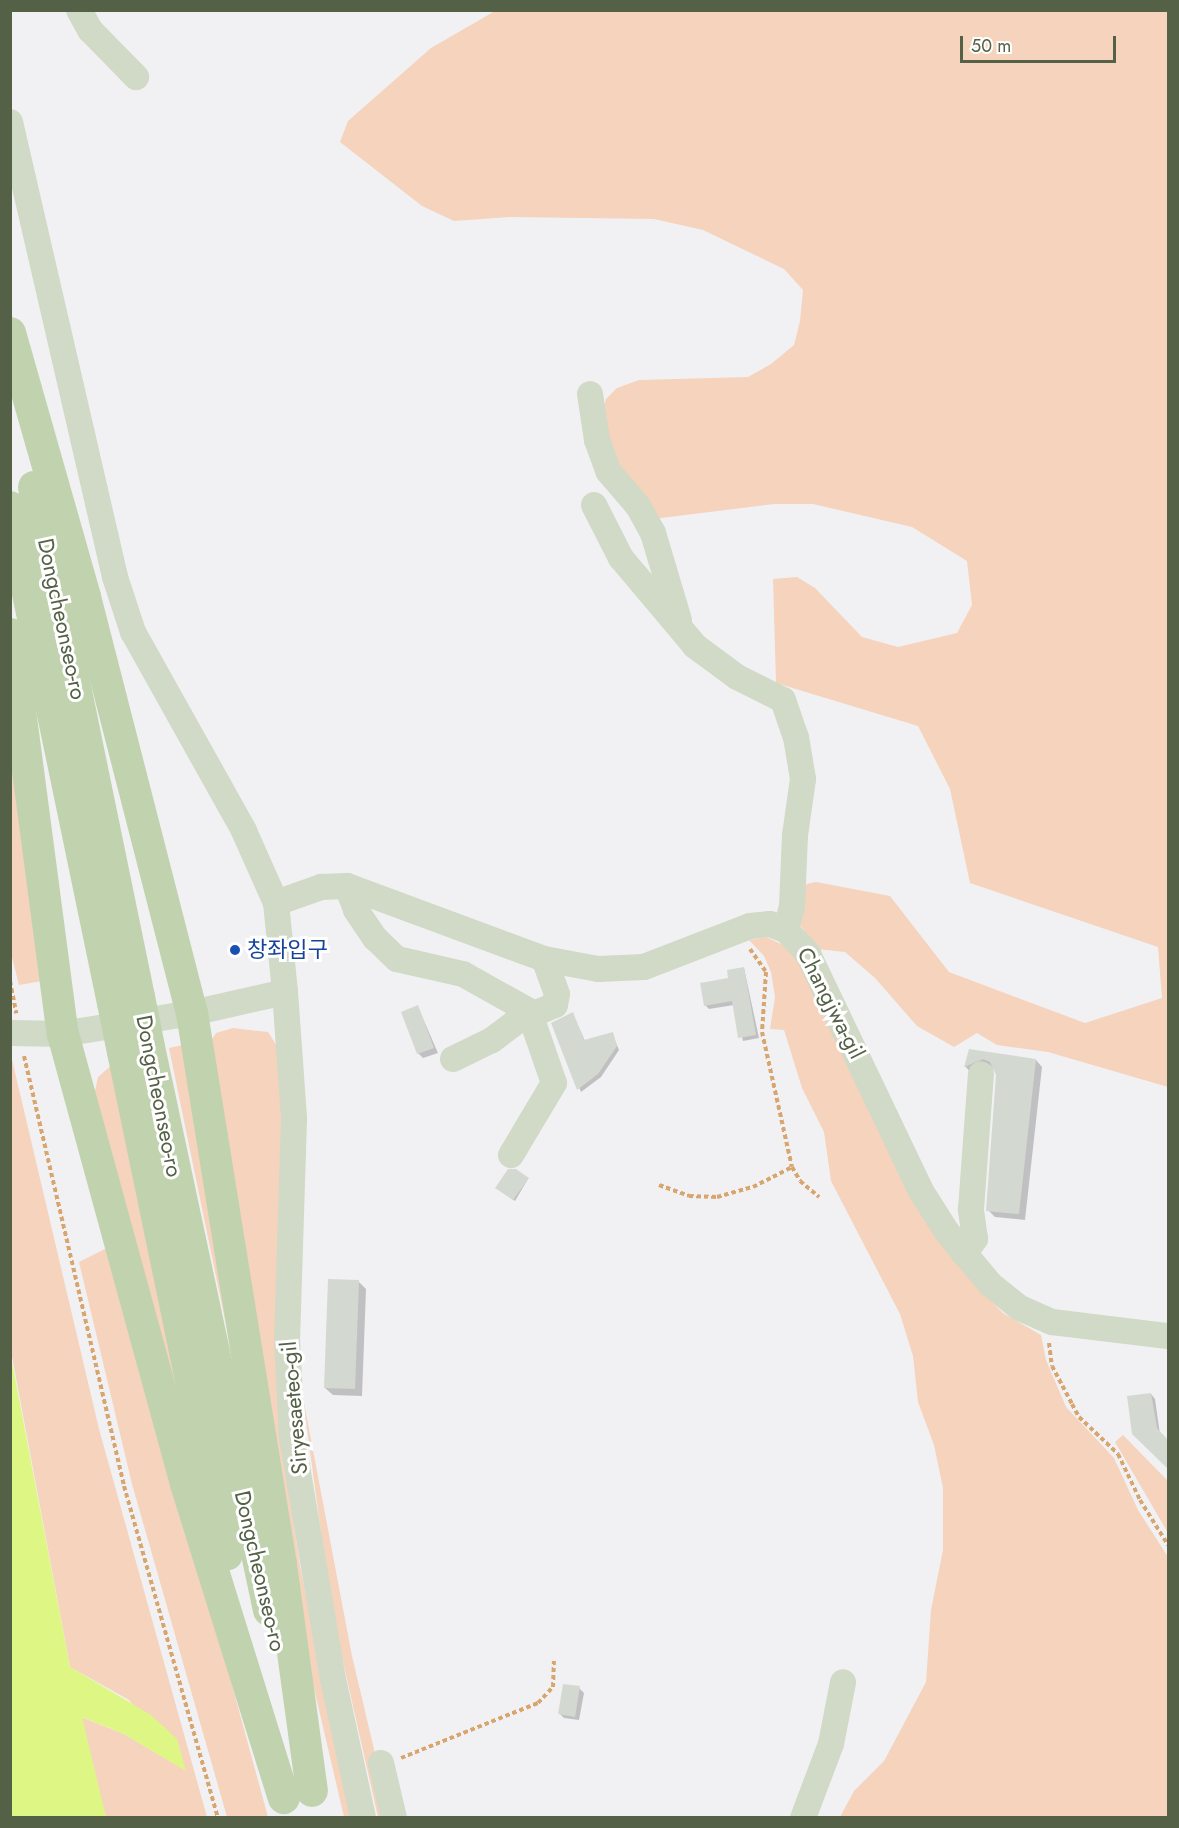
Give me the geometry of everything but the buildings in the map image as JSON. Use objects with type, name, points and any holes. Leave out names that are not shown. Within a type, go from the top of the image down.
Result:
[{"type":"main road","points":[[10,333],[86,597],[192,1013],[279,1553],[301,1806]]},
{"type":"main road","name":"Dongcheonseo-ro","points":[[10,371],[126,1000],[228,1427],[301,1806]]},
{"type":"main road","name":"Dongcheonseo-ro","points":[[10,507],[126,1000]]},
{"type":"main road","points":[[10,634],[63,1034],[186,1484],[301,1806]]},
{"type":"street","points":[[79,10],[90,30],[136,77]]},
{"type":"street","name":"Siryesaeteo-gil","points":[[10,122],[115,577],[133,632],[244,831],[276,903],[294,1119],[287,1339],[292,1437],[333,1679],[363,1818]]},
{"type":"street","points":[[590,394],[597,440],[608,471],[638,506],[653,533],[681,626]]},
{"type":"street","points":[[594,505],[621,558],[681,626],[695,646],[737,677],[783,700],[796,737],[803,779],[792,906],[786,930]]},
{"type":"street","points":[[347,885],[362,919],[397,959],[463,974],[522,1005],[531,1015],[554,1083],[511,1155]]},
{"type":"street","name":"Changjwa-gil","points":[[276,903],[321,887],[347,885],[544,959],[598,969],[644,967],[760,924],[786,930],[798,940],[811,961],[921,1191],[964,1254],[1005,1296],[1052,1322],[1168,1336]]},
{"type":"street","points":[[453,1059],[531,1015],[551,1008],[557,1000],[544,959]]},
{"type":"street","points":[[15,1034],[63,1034],[192,1013],[285,992]]},
{"type":"street","points":[[964,1254],[975,1239],[971,1209],[981,1074]]},
{"type":"street","points":[[803,1818],[831,1744],[843,1682]]},
{"type":"street","points":[[381,1763],[394,1818]]},
{"type":"path","points":[[737,931],[766,972],[768,990],[762,1020],[764,1046],[792,1167],[800,1181],[819,1197]]},
{"type":"path","points":[[10,981],[15,1034],[124,1486],[218,1818]]},
{"type":"path","points":[[659,1185],[689,1196],[717,1197],[753,1187],[792,1167]]},
{"type":"path","points":[[1052,1322],[1050,1356],[1063,1389],[1079,1417],[1118,1454],[1140,1500],[1168,1545]]},
{"type":"path","points":[[381,1763],[538,1703],[553,1687],[554,1661]]},
{"type":"shaded area","points":[[495,11],[1168,11],[1168,1087],[1048,1052],[997,1045],[977,1033],[954,1047],[917,1026],[875,978],[845,952],[817,949],[799,923],[801,893],[807,884],[816,882],[890,896],[949,972],[1085,1023],[1162,998],[1158,947],[970,883],[950,789],[918,726],[776,683],[773,579],[797,577],[815,588],[862,637],[898,647],[957,633],[972,605],[967,561],[912,527],[813,504],[774,504],[653,519],[619,478],[602,414],[606,399],[617,388],[639,380],[748,377],[771,364],[794,345],[800,321],[803,290],[784,269],[703,230],[654,219],[510,217],[454,221],[422,206],[340,142],[348,121],[431,48]]},
{"type":"shaded area","points":[[10,728],[42,981],[19,985],[10,949]]},
{"type":"shaded area","points":[[766,937],[792,949],[984,1294],[1003,1313],[1041,1335],[1046,1360],[1066,1407],[1114,1458],[1138,1510],[1168,1557],[1168,1817],[840,1817],[854,1791],[884,1761],[926,1682],[931,1610],[943,1550],[943,1488],[934,1445],[918,1402],[913,1356],[900,1314],[831,1181],[824,1132],[802,1088],[784,1030],[770,1029],[775,997],[771,972],[764,956],[749,940]]},
{"type":"shaded area","points":[[233,1028],[268,1032],[282,1054],[281,1439],[300,1566],[351,1817],[344,1817],[309,1667],[210,1042],[216,1033]]},
{"type":"shaded area","points":[[183,1045],[238,1383],[169,1048]]},
{"type":"shaded area","points":[[10,1051],[99,1429],[207,1817],[106,1817],[98,1789],[81,1717],[124,1734],[185,1770],[129,1700],[70,1667],[11,1351]]},
{"type":"shaded area","points":[[113,1064],[188,1435],[93,1101],[98,1077]]},
{"type":"shaded area","points":[[111,1246],[268,1817],[227,1817],[132,1484],[79,1262]]},
{"type":"shaded area","points":[[10,1351],[70,1667],[151,1715],[177,1739],[186,1771],[124,1734],[82,1717],[106,1817],[11,1817]]},
{"type":"shaded area","points":[[302,1392],[352,1656],[390,1817],[378,1817],[332,1613]]},
{"type":"shaded area","points":[[1123,1435],[1168,1481],[1168,1533],[1115,1442]]},
{"type":"place","name":"창좌입구","points":[[235,950]]}]
